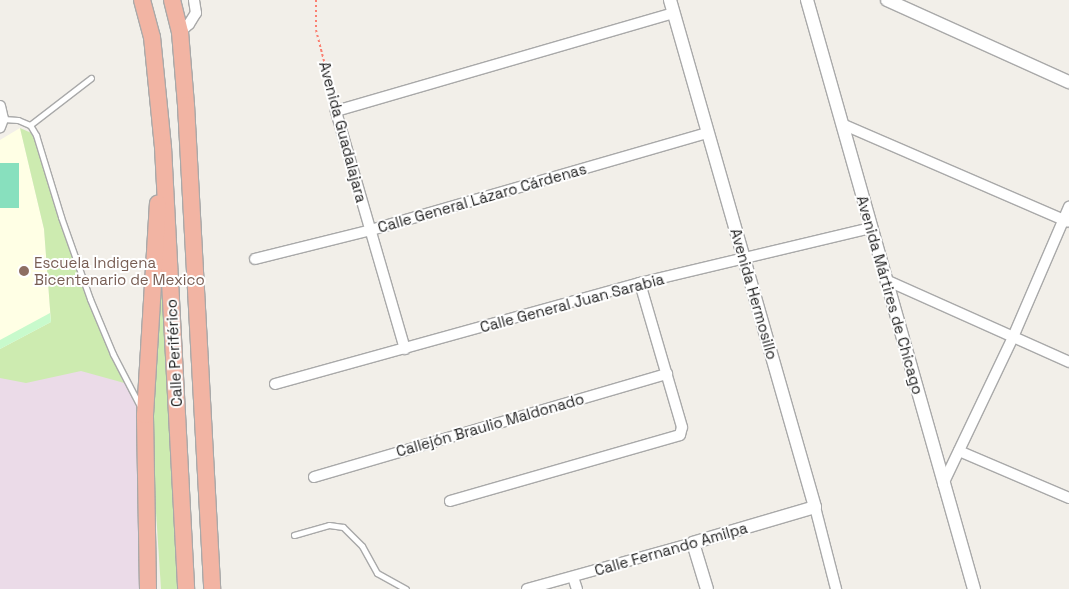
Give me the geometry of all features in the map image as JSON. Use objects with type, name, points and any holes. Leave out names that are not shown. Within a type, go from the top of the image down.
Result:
[{"type":"highway","name":"Calle Periférico","points":[[142,0],[152,37],[164,168],[186,589]]},
{"type":"highway","name":"Calle Periférico","points":[[172,0],[180,32],[186,114],[212,589]]},
{"type":"highway","points":[[148,589],[145,416],[155,231],[164,168]]},
{"type":"street","points":[[180,32],[189,24],[196,13],[194,0]]},
{"type":"street","name":"Avenida Hermosillo","points":[[670,0],[815,507],[836,589]]},
{"type":"street","name":"Avenida Mártires de Chicago","points":[[807,0],[974,589]]},
{"type":"street","points":[[888,0],[1069,82]]},
{"type":"street","points":[[336,112],[673,13]]},
{"type":"street","points":[[0,106],[1,123]]},
{"type":"street","name":"Avenida Guadalajara","points":[[336,112],[405,349]]},
{"type":"street","points":[[842,124],[1066,221]]},
{"type":"street","name":"Calle General Lázaro Cárdenas","points":[[255,258],[371,230],[707,132]]},
{"type":"street","points":[[943,484],[1066,221],[1069,207]]},
{"type":"street","name":"Calle General Juan Sarabia","points":[[275,384],[640,283],[871,228]]},
{"type":"street","points":[[886,280],[1069,362]]},
{"type":"street","points":[[450,501],[680,435],[682,432],[667,374],[640,283]]},
{"type":"street","name":"Callejón Braulio Maldonado","points":[[314,477],[667,374]]},
{"type":"street","points":[[959,451],[1069,498]]},
{"type":"street","name":"Calle Fernando Amilpa","points":[[527,589],[815,507]]},
{"type":"street","points":[[694,543],[707,589]]},
{"type":"street","points":[[573,577],[577,589]]},
{"type":"lane","points":[[30,125],[91,78]]},
{"type":"lane","points":[[1,123],[18,120],[30,125],[36,135],[61,217],[90,299],[113,354],[145,416]]},
{"type":"lane","points":[[294,535],[329,525],[343,527],[362,546],[377,573],[406,589]]},
{"type":"path","name":"Avenida Guadalajara","points":[[316,0],[316,30],[336,112]]},
{"type":"shaded area","name":"Escuela Indigena Bicentenario de Mexico","points":[[20,128],[44,229],[51,322],[0,349],[0,140]]},
{"type":"shaded area","points":[[99,323],[140,411],[146,589],[0,589],[0,355]]},
{"type":"green space","points":[[20,128],[36,135],[90,299],[128,384],[81,371],[26,383],[0,378],[0,349],[51,322],[44,229]]},
{"type":"green space","points":[[0,163],[19,163],[19,208],[0,208]]},
{"type":"green space","points":[[160,246],[178,589],[161,589],[154,481],[153,413]]},
{"type":"green space","points":[[50,313],[51,322],[0,349],[0,340]]},
{"type":"place","name":"Escuela Indigena Bicentenario de Mexico","points":[[24,271]]}]
